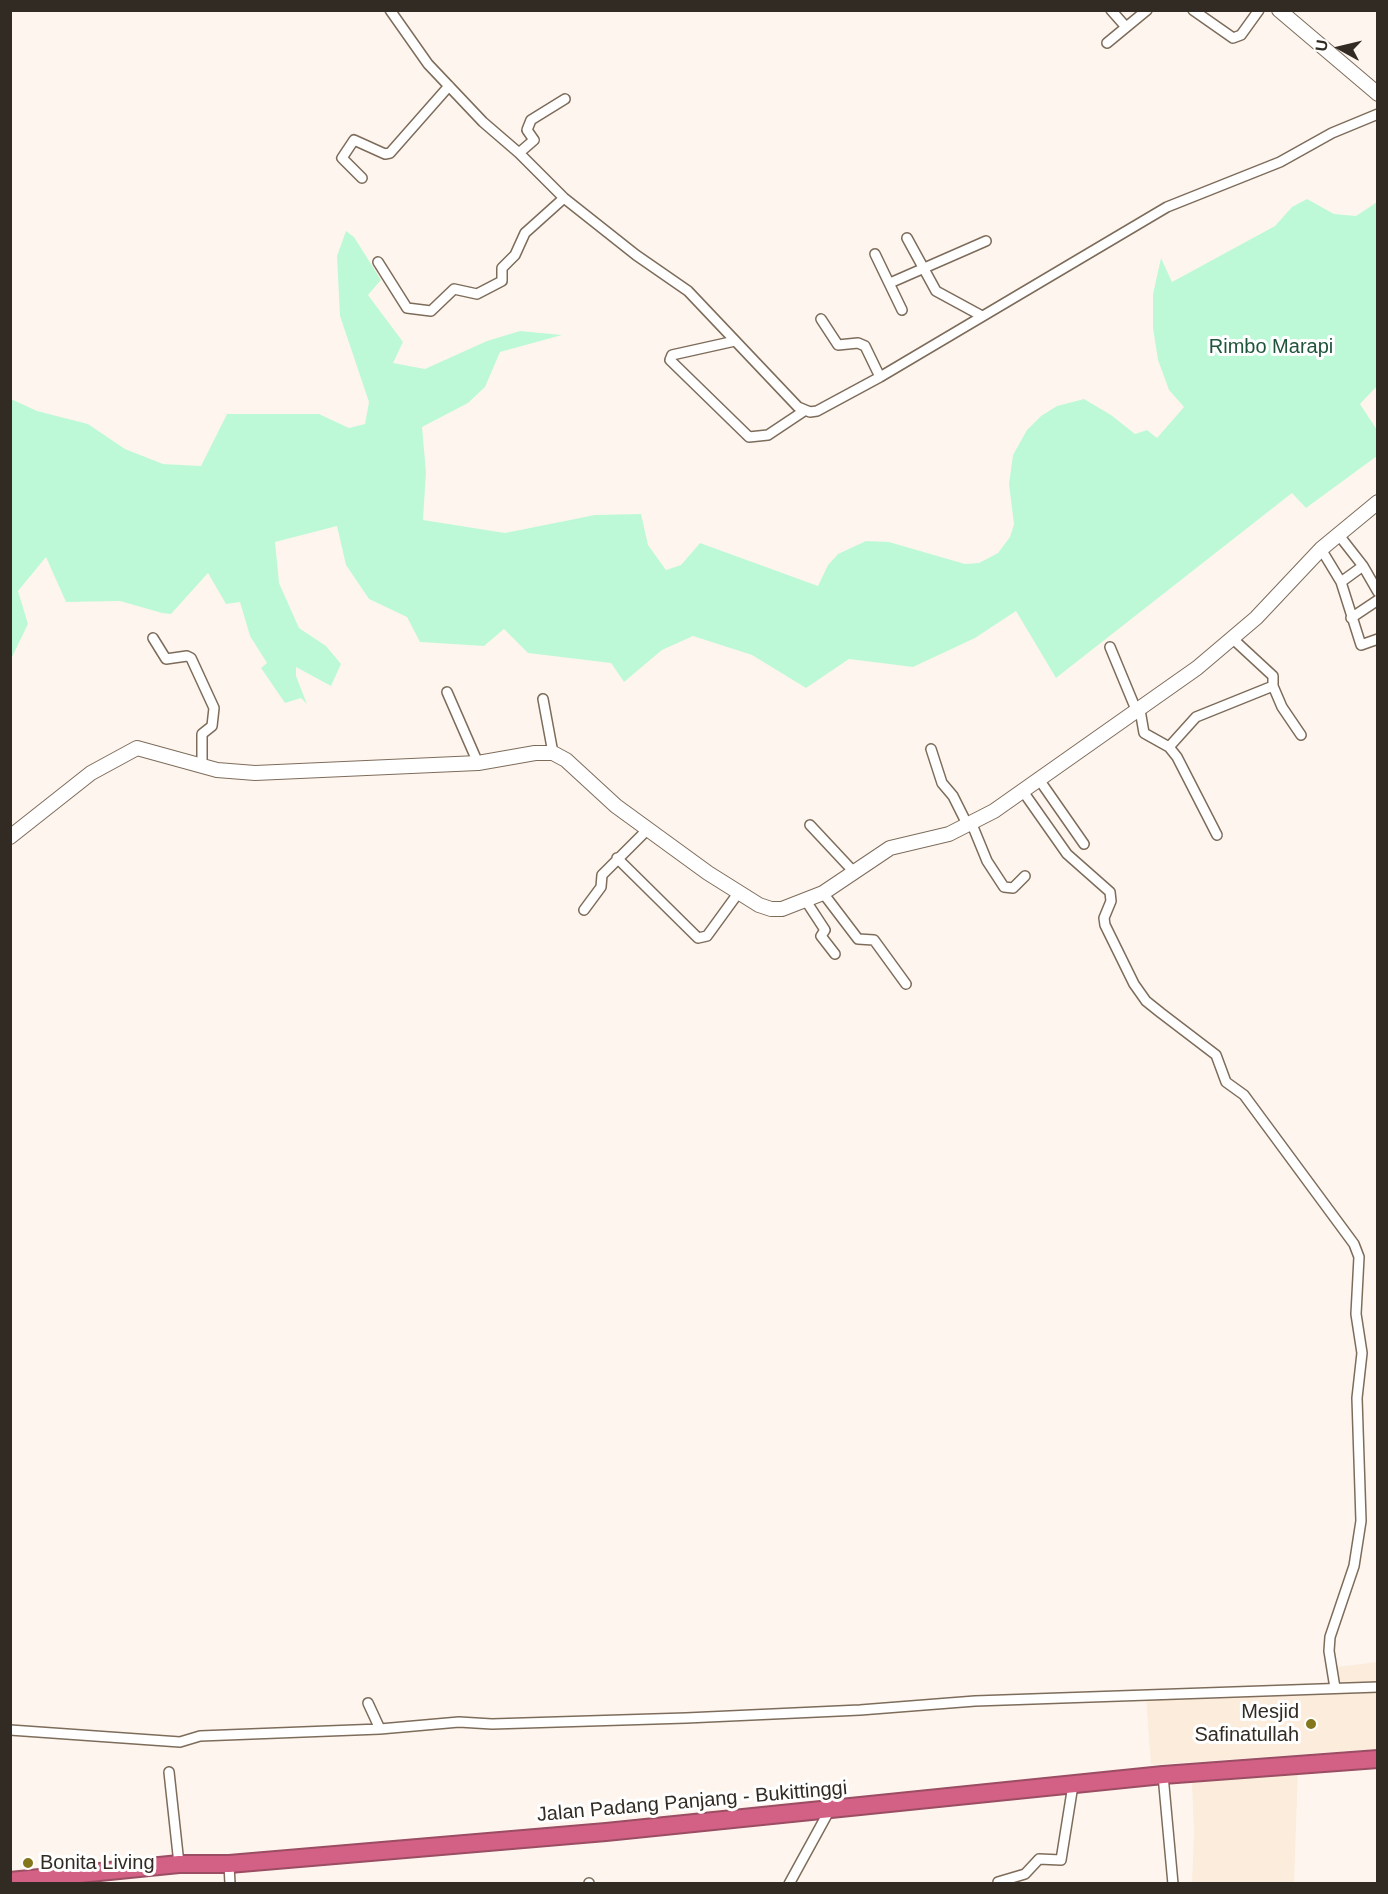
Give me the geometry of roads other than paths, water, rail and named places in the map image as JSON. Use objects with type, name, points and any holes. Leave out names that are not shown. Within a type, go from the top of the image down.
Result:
[{"type":"highway","name":"Jalan Padang Panjang - Bukittinggi","points":[[10,1881],[117,1878],[179,1864],[229,1864],[606,1832],[781,1813],[829,1811],[1163,1775],[1377,1759]]},
{"type":"main road","points":[[1279,10],[1377,94]]},
{"type":"main road","points":[[10,837],[92,773],[129,750],[144,749],[217,770],[255,773],[478,762],[535,753],[553,753],[566,760],[610,801],[647,830],[743,895],[776,910],[824,893],[853,871],[890,848],[949,834],[994,811],[1038,778],[1139,711],[1233,639],[1321,549],[1377,502]]},
{"type":"street","points":[[390,10],[411,43],[483,122],[519,153],[564,198],[636,255],[682,286],[804,411]]},
{"type":"street","points":[[1111,10],[1126,27]]},
{"type":"street","points":[[1107,43],[1147,10]]},
{"type":"street","points":[[1193,10],[1233,38],[1241,35],[1259,10]]},
{"type":"street","points":[[362,178],[342,158],[354,140],[385,154],[390,153],[449,86]]},
{"type":"street","points":[[519,153],[534,140],[527,130],[531,120],[565,99]]},
{"type":"street","points":[[735,341],[672,355],[670,360],[749,437],[768,435],[804,411],[818,411],[880,377],[1167,207],[1280,162],[1332,133],[1377,114]]},
{"type":"street","points":[[378,262],[407,308],[431,311],[454,288],[477,294],[502,281],[501,270],[515,255],[525,233],[564,198]]},
{"type":"street","points":[[907,238],[936,291],[982,316]]},
{"type":"street","points":[[890,283],[922,267],[986,242]]},
{"type":"street","points":[[875,254],[902,310]]},
{"type":"street","points":[[821,319],[838,345],[858,343],[865,346],[880,377]]},
{"type":"street","points":[[1338,534],[1363,566],[1377,592]]},
{"type":"street","points":[[1321,549],[1341,582],[1361,645],[1377,639]]},
{"type":"street","points":[[1341,582],[1363,566]]},
{"type":"street","points":[[1351,618],[1377,600]]},
{"type":"street","points":[[153,638],[166,659],[187,656],[191,658],[214,708],[212,726],[202,734],[202,765]]},
{"type":"street","points":[[1233,639],[1270,673],[1275,681],[1273,686],[1286,713],[1301,735]]},
{"type":"street","points":[[1110,647],[1139,711],[1144,733],[1169,747],[1177,757],[1217,835]]},
{"type":"street","points":[[1169,747],[1196,717],[1273,686]]},
{"type":"street","points":[[447,692],[478,762]]},
{"type":"street","points":[[543,699],[553,753]]},
{"type":"street","points":[[931,749],[942,783],[953,796],[987,861],[1004,887],[1013,888],[1025,876]]},
{"type":"street","points":[[1038,778],[1084,844]]},
{"type":"street","points":[[1022,790],[1067,854],[1110,891],[1112,896],[1104,918],[1105,925],[1134,984],[1146,1001],[1213,1050],[1226,1082],[1244,1095],[1357,1250],[1359,1271],[1356,1314],[1362,1353],[1357,1398],[1361,1521],[1354,1566],[1330,1637],[1329,1651],[1335,1688]]},
{"type":"street","points":[[810,825],[853,871]]},
{"type":"street","points":[[584,910],[601,887],[600,878],[617,858],[647,830]]},
{"type":"street","points":[[617,858],[698,938],[707,936],[743,895]]},
{"type":"street","points":[[824,893],[858,939],[874,940],[906,984]]},
{"type":"street","points":[[806,901],[825,930],[820,936],[835,954]]},
{"type":"street","points":[[10,1730],[180,1742],[200,1736],[380,1729],[459,1722],[492,1725],[686,1718],[860,1710],[975,1701],[1377,1687]]},
{"type":"street","points":[[368,1703],[380,1729]]},
{"type":"street","points":[[169,1772],[179,1864]]},
{"type":"street","points":[[1163,1775],[1173,1884]]},
{"type":"street","points":[[998,1882],[1025,1874],[1039,1859],[1061,1860],[1073,1785]]},
{"type":"street","points":[[789,1884],[829,1811]]},
{"type":"street","points":[[229,1864],[230,1884]]},
{"type":"place","name":"Mesjid Safinatullah","points":[[1311,1724]]},
{"type":"place","name":"Bonita Living","points":[[28,1863]]},
{"type":"park label","name":"Rimbo Marapi","points":[[1271,347]]}]
